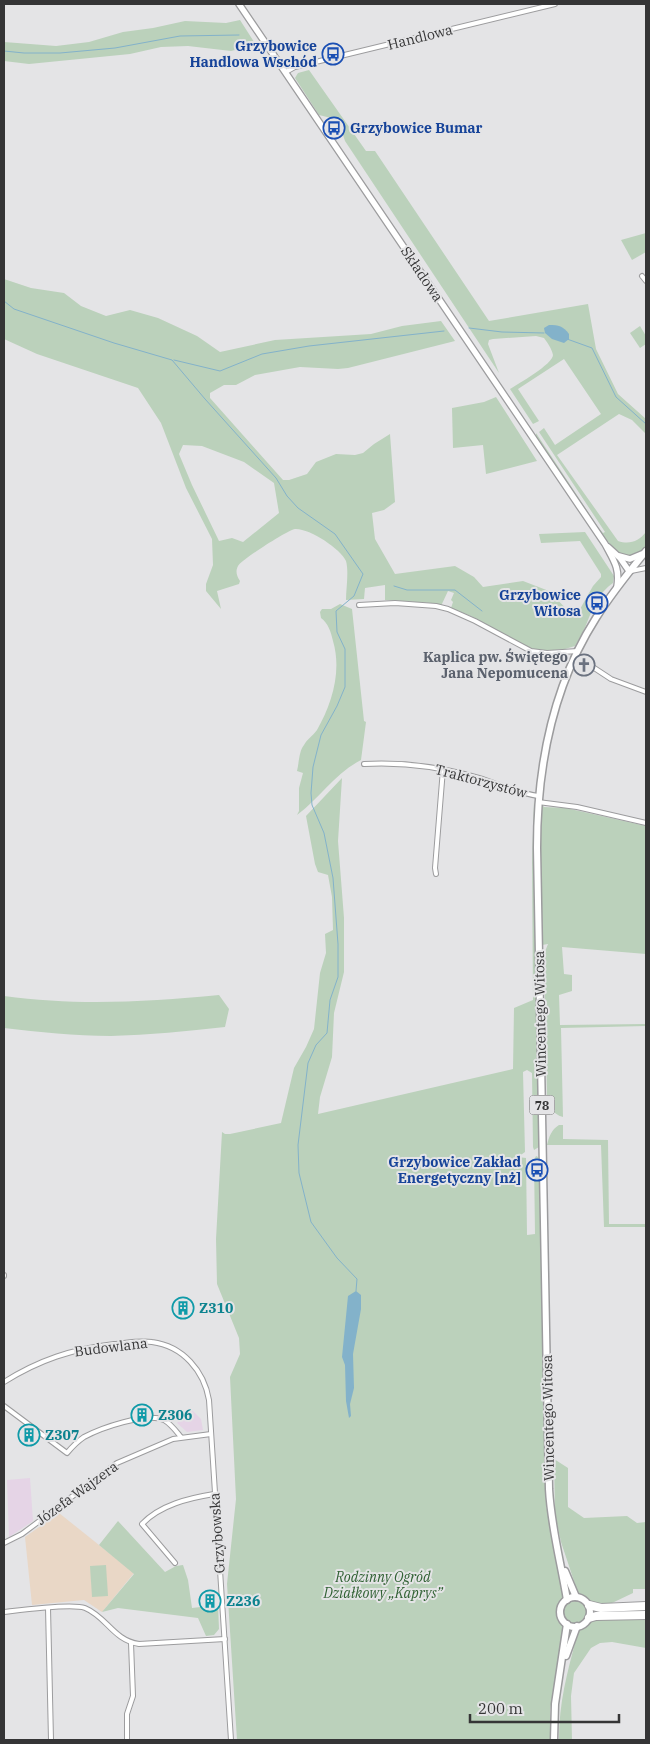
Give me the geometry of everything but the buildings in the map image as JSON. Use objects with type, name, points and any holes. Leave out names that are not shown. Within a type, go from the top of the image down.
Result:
[{"type":"highway","points":[[589,1605],[601,1608],[646,1606]]},
{"type":"highway","points":[[589,1618],[596,1616],[646,1615]]},
{"type":"main road","name":"Składowa","points":[[239,4],[605,544],[629,571]]},
{"type":"main road","points":[[615,557],[630,559],[646,551]]},
{"type":"main road","name":"Wincentego Witosa","points":[[567,1600],[552,1525],[549,1489],[537,856],[538,799],[540,778],[551,723],[563,685],[595,619],[629,571],[646,551]]},
{"type":"main road","name":"Składowa","points":[[615,557],[618,571],[617,587]]},
{"type":"main road","name":"Wincentego Witosa","points":[[561,1563],[576,1597]]},
{"type":"main road","points":[[567,1600],[576,1597],[584,1600],[589,1605],[590,1611],[586,1622],[577,1626],[567,1624]]},
{"type":"main road","name":"78","points":[[554,1740],[555,1704],[567,1624],[561,1611],[562,1605],[567,1600]]},
{"type":"main road","name":"78","points":[[562,1666],[577,1626]]},
{"type":"street","name":"Handlowa","points":[[286,72],[295,67],[555,4]]},
{"type":"street","points":[[642,276],[646,281]]},
{"type":"street","points":[[640,558],[640,564],[646,568]]},
{"type":"street","points":[[629,571],[646,568]]},
{"type":"street","points":[[359,605],[396,603],[436,606],[468,618],[531,651],[548,654],[577,653],[611,679],[646,692]]},
{"type":"street","name":"Traktorzystów","points":[[364,764],[443,769],[478,777],[538,799],[646,823]]},
{"type":"street","points":[[436,874],[443,769]]},
{"type":"street","name":"Budowlana","points":[[4,1382],[30,1367],[57,1356],[102,1345],[153,1342],[172,1348],[190,1361]]},
{"type":"street","name":"Grzybowska","points":[[190,1361],[206,1387],[209,1400],[231,1740]]},
{"type":"street","points":[[4,1406],[67,1453],[84,1438],[119,1423],[154,1418],[163,1420],[181,1437]]},
{"type":"street","name":"Józefa Wajzera","points":[[4,1543],[22,1534],[112,1466],[147,1449],[181,1437],[211,1434]]},
{"type":"street","points":[[175,1563],[142,1524],[166,1508],[188,1499],[214,1494]]},
{"type":"street","points":[[4,1612],[83,1607],[96,1615],[121,1638],[131,1643],[152,1644],[224,1639]]},
{"type":"street","points":[[48,1608],[51,1740]]},
{"type":"street","points":[[127,1740],[127,1714],[133,1696],[131,1643]]},
{"type":"shaded area","points":[[190,1408],[201,1419],[203,1430],[187,1432],[177,1423]]},
{"type":"shaded area","points":[[30,1478],[33,1521],[9,1537],[7,1480]]},
{"type":"shaded area","points":[[59,1513],[134,1573],[102,1612],[84,1600],[32,1605],[25,1537]]},
{"type":"green space","points":[[240,20],[256,45],[231,51],[188,46],[161,47],[130,54],[29,64],[4,61],[4,42],[56,46],[89,42],[123,32],[185,21],[226,23]]},
{"type":"green space","points":[[309,70],[366,151],[375,151],[489,321],[588,304],[596,349],[618,394],[646,419],[646,434],[632,420],[619,414],[557,455],[618,541],[626,543],[634,541],[646,532],[646,546],[638,554],[627,556],[618,551],[606,539],[579,504],[536,438],[536,433],[598,527],[603,533],[605,532],[539,432],[544,428],[555,445],[601,414],[564,359],[518,389],[539,421],[533,424],[510,389],[547,363],[553,355],[552,350],[544,338],[536,336],[489,340],[488,344],[499,373],[345,141],[343,135],[331,118],[319,115],[295,78],[298,73]]},
{"type":"green space","points":[[646,233],[646,252],[632,260],[621,240]]},
{"type":"green space","points":[[4,279],[31,288],[64,293],[81,306],[106,316],[130,310],[158,318],[197,336],[220,352],[275,340],[371,334],[402,326],[441,321],[455,341],[348,368],[300,367],[255,375],[236,385],[224,385],[210,393],[210,398],[283,480],[307,474],[316,462],[336,454],[355,455],[363,453],[390,434],[395,502],[384,510],[372,513],[375,539],[395,574],[455,566],[474,577],[483,587],[523,581],[549,591],[575,618],[593,586],[601,577],[601,574],[580,541],[541,543],[539,534],[585,532],[614,576],[613,583],[598,600],[575,646],[542,651],[529,648],[473,617],[451,608],[453,602],[451,600],[454,593],[448,591],[441,606],[431,603],[385,600],[385,585],[365,588],[364,599],[346,600],[347,570],[346,561],[343,556],[331,545],[316,536],[295,529],[256,552],[238,566],[237,576],[240,581],[239,584],[217,591],[221,609],[206,591],[206,584],[213,565],[212,539],[186,488],[161,423],[138,388],[37,354],[4,339]],"holes":[[[183,445],[202,446],[244,462],[274,483],[279,513],[243,542],[232,538],[219,541],[192,485],[179,454]]]},
{"type":"green space","points":[[640,326],[646,336],[646,344],[640,348],[630,333]]},
{"type":"green space","points":[[496,397],[537,461],[486,474],[483,445],[453,448],[452,408],[484,402]]},
{"type":"green space","points":[[340,604],[352,609],[364,721],[366,722],[361,760],[343,772],[297,815],[299,811],[299,788],[303,773],[297,771],[300,754],[305,743],[317,730],[322,720],[331,698],[336,675],[336,652],[330,631],[321,618],[320,612],[322,609],[331,609]]},
{"type":"green space","name":"Rodzinny Ogród Działkowy „Kaprys”","points":[[342,778],[338,841],[344,918],[344,972],[334,1013],[332,1057],[320,1097],[318,1114],[513,1069],[514,1008],[533,1000],[532,862],[534,800],[539,1147],[534,1150],[533,1147],[532,1073],[527,1070],[523,1072],[525,1152],[518,1157],[526,1158],[527,1235],[535,1234],[534,1160],[536,1156],[538,1157],[539,1178],[541,1181],[546,1505],[564,1597],[559,1609],[560,1619],[564,1627],[550,1710],[550,1740],[237,1740],[227,1584],[236,1499],[230,1377],[240,1354],[239,1338],[217,1284],[216,1239],[222,1132],[230,1134],[281,1123],[294,1068],[314,1029],[320,973],[326,953],[325,934],[333,930],[332,897],[328,875],[318,872],[315,864],[306,816]]},
{"type":"green space","points":[[542,804],[544,807],[566,808],[646,826],[646,954],[562,947],[564,974],[572,975],[572,991],[559,995],[560,1025],[646,1024],[646,1026],[561,1028],[563,1117],[556,1114],[552,1109],[547,1096],[544,954],[548,944],[542,945],[540,808]]},
{"type":"green space","points":[[219,995],[229,1009],[225,1027],[111,1036],[71,1035],[4,1028],[4,996],[58,1001],[111,1002]]},
{"type":"green space","points":[[559,1125],[563,1125],[563,1139],[608,1140],[609,1224],[646,1224],[646,1227],[604,1227],[601,1145],[547,1145],[552,1131]]},
{"type":"green space","points":[[554,1459],[568,1468],[568,1507],[584,1518],[627,1516],[637,1523],[646,1522],[646,1589],[633,1589],[633,1593],[612,1603],[594,1605],[578,1593],[561,1542],[555,1514]]},
{"type":"green space","points":[[118,1521],[165,1572],[176,1566],[183,1565],[188,1580],[192,1608],[218,1605],[219,1629],[214,1635],[206,1636],[198,1618],[118,1608],[102,1612],[134,1574],[99,1545]]},
{"type":"green space","points":[[106,1565],[108,1596],[92,1597],[90,1566]]},
{"type":"green space","points":[[575,1600],[580,1601],[586,1607],[586,1617],[580,1623],[575,1624],[570,1623],[564,1617],[563,1612],[564,1607],[570,1601]]},
{"type":"green space","points":[[599,1617],[646,1619],[646,1648],[612,1642],[600,1643],[591,1648],[574,1673],[571,1696],[572,1740],[559,1740],[562,1700],[577,1636],[575,1635],[584,1625],[597,1618],[599,1620]]},
{"type":"water","points":[[549,325],[563,328],[569,334],[569,339],[564,343],[552,339],[545,333],[544,328]]},
{"type":"water","points":[[356,1291],[361,1295],[361,1309],[353,1354],[354,1388],[350,1404],[351,1416],[349,1418],[346,1401],[345,1365],[342,1357],[348,1296]]},
{"type":"waterway","points":[[4,51],[60,53],[115,48],[180,36],[239,35]]},
{"type":"waterway","points":[[4,301],[14,309],[114,343],[172,360],[276,478],[287,496],[298,508],[335,534],[363,574],[354,596],[336,611],[337,632],[345,649],[345,687],[321,735],[313,767],[312,805],[324,833],[333,878],[338,944],[338,977],[330,1000],[327,1033],[316,1045],[308,1063],[298,1145],[299,1173],[311,1222],[337,1258],[357,1279],[356,1291]]},
{"type":"waterway","points":[[469,328],[502,332],[544,333]]},
{"type":"waterway","points":[[174,360],[220,371],[262,354],[309,346],[444,331]]},
{"type":"waterway","points":[[567,339],[592,348],[616,397],[646,424]]},
{"type":"waterway","points":[[394,586],[407,590],[455,590],[482,611]]},
{"type":"place","name":"Grzybowice Handlowa Wschód","points":[[333,54]]},
{"type":"place","name":"Grzybowice Bumar","points":[[334,128]]},
{"type":"place","name":"Grzybowice Witosa","points":[[597,603]]},
{"type":"place","name":"Kaplica pw. Świętego Jana Nepomucena","points":[[584,665]]},
{"type":"place","name":"Grzybowice Zakład Energetyczny [nż]","points":[[537,1170]]},
{"type":"place","name":"Z310","points":[[183,1308]]},
{"type":"place","name":"Z306","points":[[142,1415]]},
{"type":"place","name":"Z307","points":[[29,1435]]},
{"type":"place","name":"Z236","points":[[210,1601]]}]
